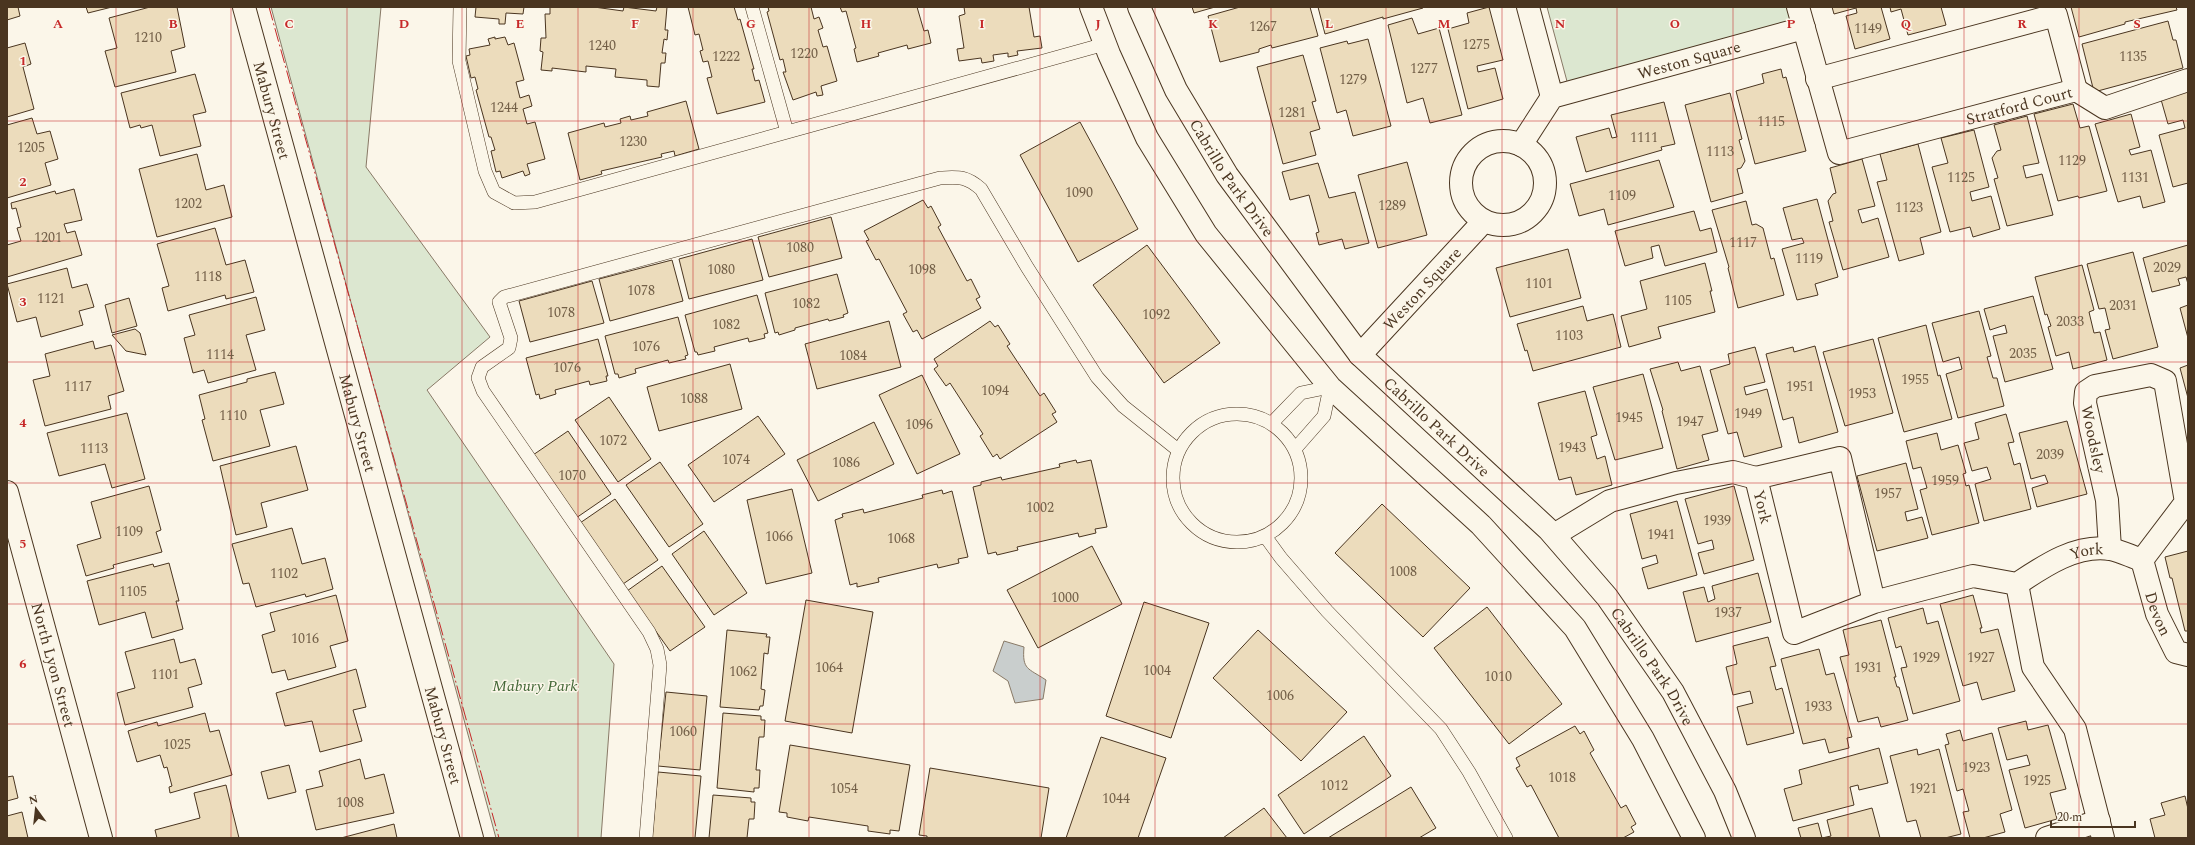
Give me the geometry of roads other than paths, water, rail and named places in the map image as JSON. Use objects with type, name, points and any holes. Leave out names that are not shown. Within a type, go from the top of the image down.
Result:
[{"type":"street","name":"Mabury Street","points":[[244,7],[472,838]]},
{"type":"street","points":[[1091,7],[1105,44],[1147,138],[1206,234],[1330,388],[1481,525],[1575,628],[1643,739],[1694,838]]},
{"type":"street","name":"Cabrillo Park Drive","points":[[1139,7],[1176,90],[1227,175],[1360,355],[1554,536],[1607,597],[1674,692],[1725,791],[1744,838]]},
{"type":"street","points":[[1521,145],[1552,97],[1528,7]]},
{"type":"street","points":[[1798,7],[1804,28]]},
{"type":"street","name":"Stratford Court","points":[[1804,28],[1818,79],[1839,153],[2076,90],[2056,15],[1818,79]]},
{"type":"street","name":"Weston Square","points":[[1552,97],[1804,28]]},
{"type":"street","points":[[2076,90],[2105,108],[2188,80]]},
{"type":"street","points":[[1506,141],[1521,145],[1532,152],[1540,163],[1545,176],[1545,189],[1541,202],[1534,213],[1522,221],[1509,226],[1496,226],[1483,222],[1471,213],[1463,200],[1460,186],[1461,172],[1468,158],[1478,148],[1492,142],[1506,141]]},
{"type":"street","name":"Weston Square","points":[[1360,355],[1483,222]]},
{"type":"street","name":"Woodsley","points":[[2110,549],[2107,500],[2084,403],[2086,392],[2095,386],[2151,375],[2166,381],[2186,502],[2142,560]]},
{"type":"street","name":"York","points":[[1874,602],[1840,458],[1756,478],[1794,633],[1874,602],[1973,576],[2017,584],[2052,560],[2087,549],[2110,549],[2142,560]]},
{"type":"street","points":[[1554,536],[1610,501],[1676,483],[1733,472],[1756,478]]},
{"type":"street","name":"North Lyon Street","points":[[7,492],[101,838]]},
{"type":"street","name":"Devon","points":[[2142,560],[2157,614],[2176,652],[2188,655]]},
{"type":"street","points":[[2017,584],[2033,667],[2075,729],[2101,830],[2047,838]]},
{"type":"lane","points":[[460,7],[459,61],[485,171],[494,192],[514,203],[535,202],[1105,44]]},
{"type":"lane","points":[[752,7],[787,132]]},
{"type":"lane","points":[[646,838],[660,665],[657,649],[649,632],[483,391],[478,378],[482,367],[508,348],[511,338],[500,302],[504,297],[940,178],[960,177],[972,182],[981,189],[1027,267],[1097,377],[1123,406],[1178,450]]},
{"type":"lane","points":[[1272,423],[1300,393],[1330,388],[1324,416],[1295,449]]},
{"type":"lane","points":[[1230,413],[1251,414],[1272,423],[1285,434],[1295,449],[1301,469],[1301,489],[1294,508],[1282,524],[1265,536],[1246,542],[1226,542],[1207,535],[1191,523],[1179,508],[1173,488],[1172,469],[1178,450],[1191,432],[1208,419],[1230,413]]},
{"type":"lane","points":[[1265,536],[1281,558],[1327,611],[1441,729],[1469,772],[1506,838]]},
{"type":"park label","name":"Mabury Park","points":[[535,685]]}]
